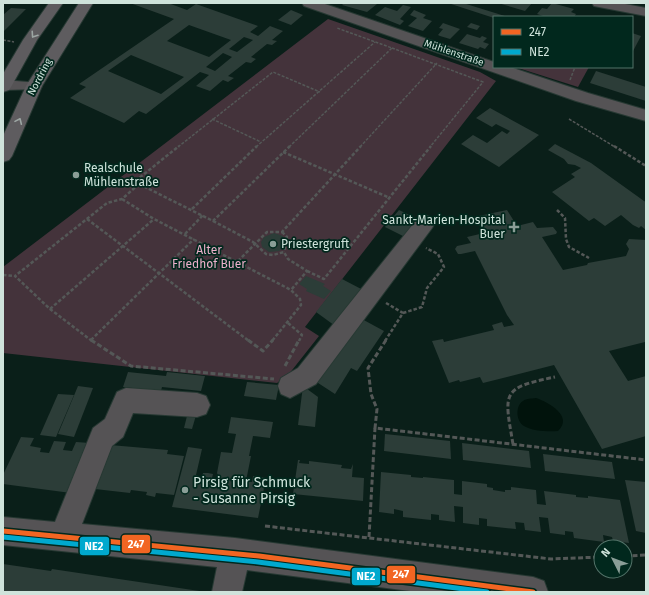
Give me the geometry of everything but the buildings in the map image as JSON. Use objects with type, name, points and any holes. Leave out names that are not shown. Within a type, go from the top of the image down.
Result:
[{"type":"main road","points":[[3,86],[30,40],[56,3]]},
{"type":"main road","name":"Nordring","points":[[3,156],[34,86],[86,3]]},
{"type":"street","name":"Mühlenstraße","points":[[309,3],[337,7],[448,51],[493,66]]},
{"type":"street","points":[[598,3],[646,12]]},
{"type":"street","name":"Mühlenstraße","points":[[498,68],[582,97],[646,116]]},
{"type":"street","points":[[3,86],[34,86]]},
{"type":"street","points":[[284,378],[307,376],[425,223]]},
{"type":"street","points":[[63,537],[102,437],[114,428],[126,400],[197,406]]},
{"type":"street","points":[[3,531],[235,553],[533,592]]},
{"type":"street","points":[[227,592],[235,553]]},
{"type":"path","points":[[284,252],[288,259],[307,271],[324,279],[483,82],[436,63],[336,28]]},
{"type":"path","points":[[192,209],[261,142],[320,92],[375,42]]},
{"type":"path","points":[[213,221],[392,48]]},
{"type":"path","points":[[282,232],[448,51]]},
{"type":"path","points":[[139,184],[138,179],[273,72],[320,92]]},
{"type":"path","points":[[212,119],[261,142]]},
{"type":"path","points":[[569,120],[646,166]]},
{"type":"path","points":[[283,152],[335,173],[390,198]]},
{"type":"path","points":[[14,276],[107,203],[122,199],[139,184]]},
{"type":"path","points":[[139,184],[192,209],[256,244],[258,249],[263,253],[271,256],[284,252]]},
{"type":"path","points":[[87,219],[263,351],[288,323],[301,305],[300,299],[291,290],[238,261],[154,219],[122,199]]},
{"type":"path","points":[[557,210],[565,218],[566,244],[578,254],[589,258]]},
{"type":"path","points":[[185,234],[203,215]]},
{"type":"path","points":[[50,309],[154,219]]},
{"type":"path","points":[[238,261],[267,232],[282,232],[287,237],[287,244],[284,252]]},
{"type":"path","points":[[90,340],[194,239]]},
{"type":"path","points":[[369,537],[377,408],[371,394],[368,368],[403,313],[422,307],[427,288],[444,267],[442,258],[438,253],[411,241]]},
{"type":"path","points":[[291,290],[307,271]]},
{"type":"path","points":[[3,275],[14,276],[50,309],[90,340],[131,366],[284,378],[302,335],[288,323]]},
{"type":"path","points":[[370,293],[403,313]]},
{"type":"path","points":[[514,444],[507,406],[510,393],[516,387],[524,383],[555,377]]},
{"type":"path","points":[[375,428],[646,460]]},
{"type":"path","points":[[265,526],[552,559],[593,557]]},
{"type":"path","points":[[633,556],[646,555]]},
{"type":"green space","name":"Alter Friedhof Buer","points":[[328,19],[480,72],[496,81],[305,327],[319,336],[289,374],[277,383],[3,353],[3,267]]},
{"type":"green space","points":[[518,68],[588,68],[578,87]]},
{"type":"shaded area","points":[[536,398],[558,410],[563,420],[558,431],[545,431],[527,428],[519,421],[518,410],[520,403],[528,399]]},
{"type":"transit line","name":"247","points":[[3,531],[259,556],[533,592]]},
{"type":"transit line","name":"NE2","points":[[3,537],[258,562],[487,592]]},
{"type":"place","name":"Realschule Mühlenstraße","points":[[76,175]]},
{"type":"place","name":"Sankt-Marien-Hospital Buer","points":[[514,227]]},
{"type":"place","name":"Priestergruft","points":[[273,244]]},
{"type":"place","name":"Pirsig für Schmuck - Susanne Pirsig","points":[[185,490]]}]
